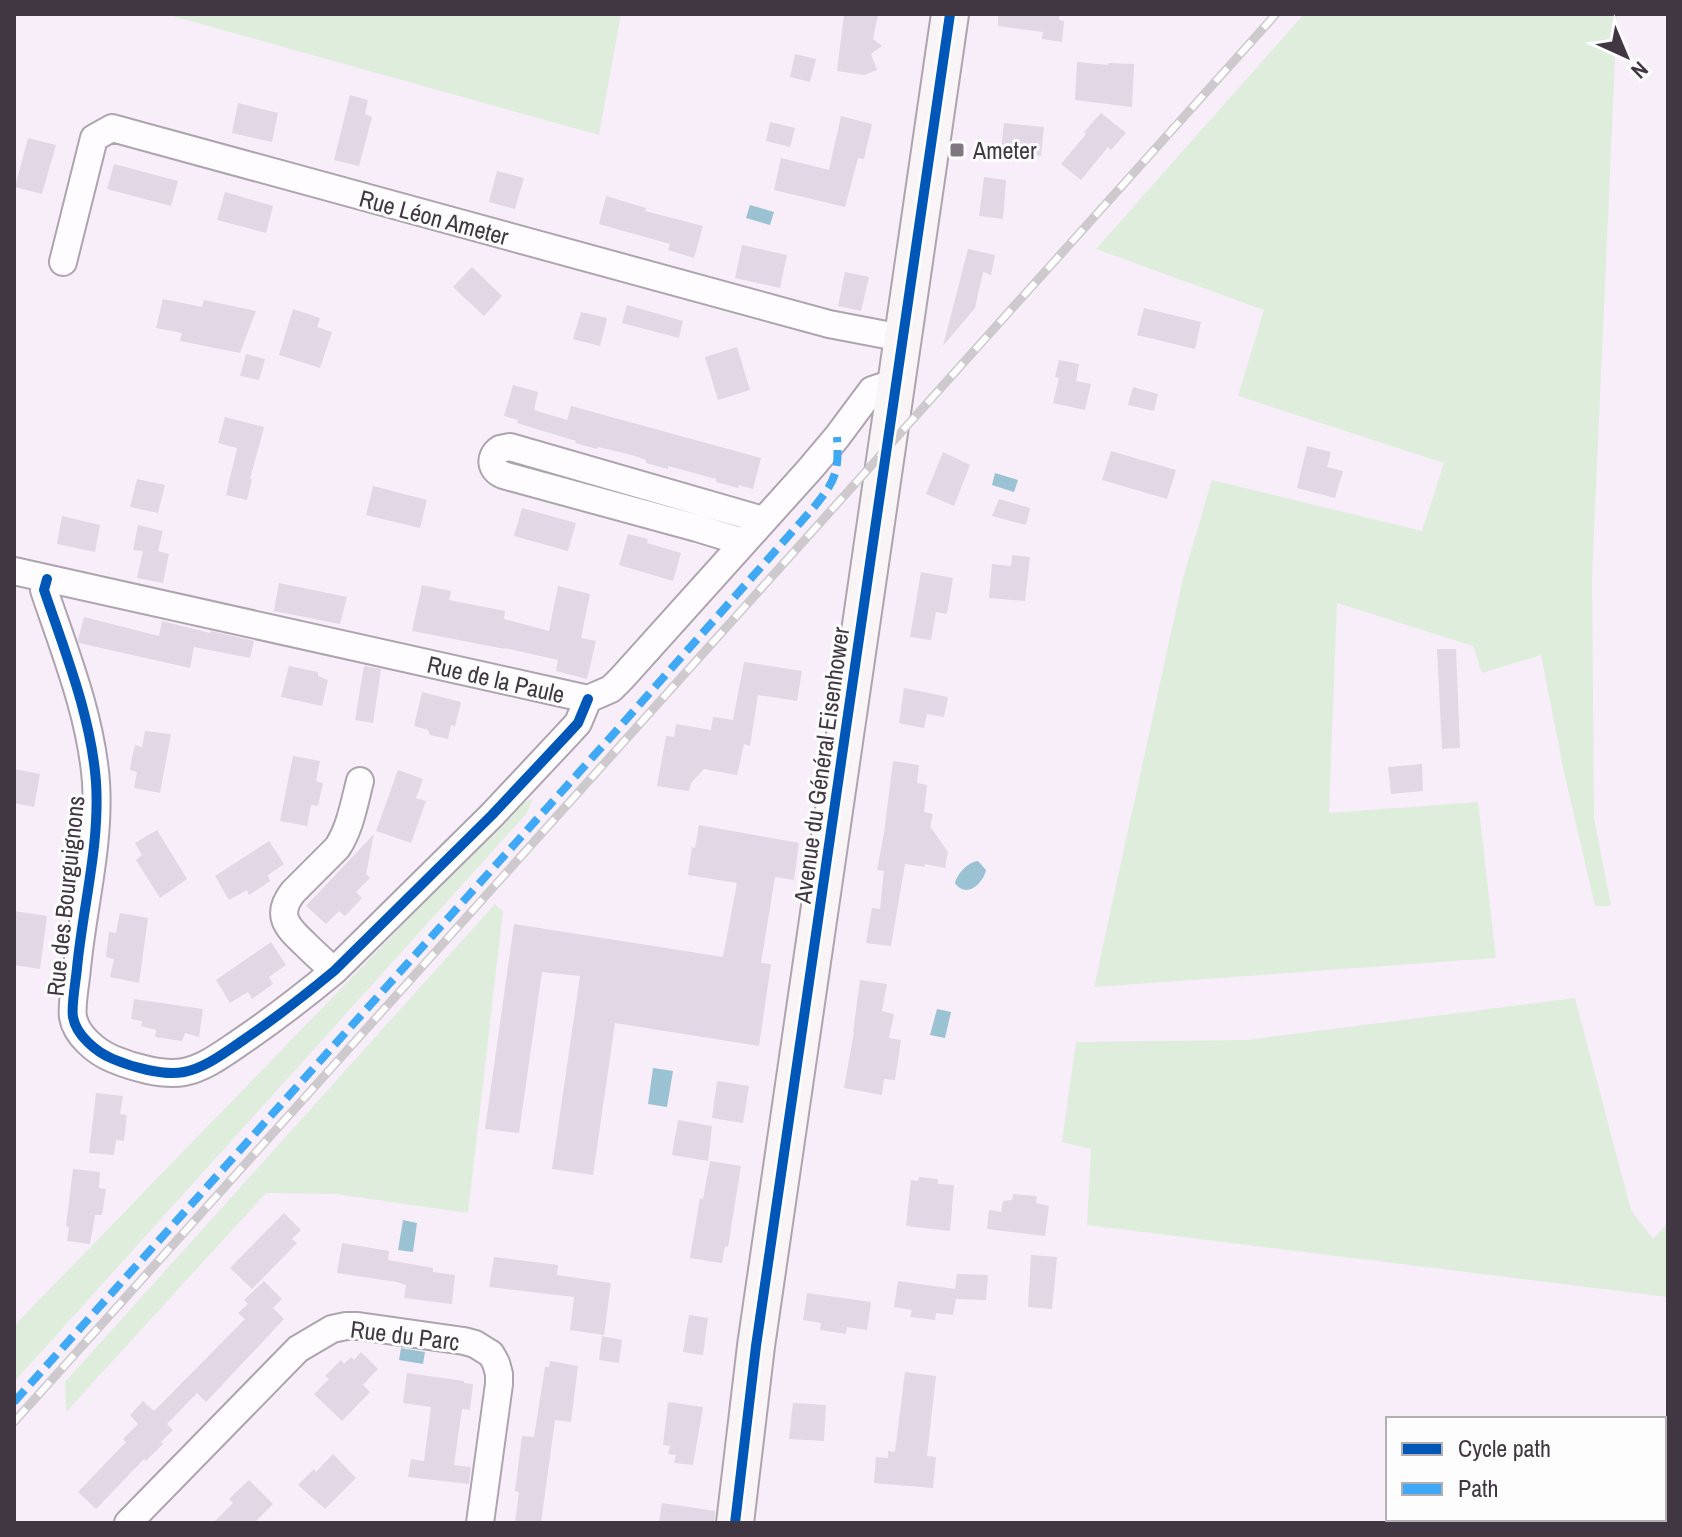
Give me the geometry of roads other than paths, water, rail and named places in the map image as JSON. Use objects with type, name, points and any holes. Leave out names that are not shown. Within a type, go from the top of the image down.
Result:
[{"type":"main road","name":"Avenue du Général Eisenhower","points":[[735,1523],[756,1346],[950,14]]},
{"type":"street","name":"Rue Léon Ameter","points":[[63,262],[94,138],[112,128],[829,324],[902,338]]},
{"type":"street","name":"Rue de la Paule","points":[[14,571],[588,699],[611,689],[622,678],[837,437],[872,390],[896,386]]},
{"type":"street","points":[[743,542],[497,473],[493,457],[500,449],[510,447],[763,520]]},
{"type":"street","name":"Rue des Bourguignons","points":[[47,579],[44,590],[85,719],[96,784],[94,856],[79,951],[73,1016],[79,1030],[96,1049],[129,1066],[167,1072],[200,1067],[273,1020],[334,971],[492,815],[578,723],[588,699]]},
{"type":"street","points":[[334,971],[289,928],[284,908],[293,892],[342,841],[360,781]]},
{"type":"street","name":"Rue du Parc","points":[[128,1523],[298,1349],[332,1329],[358,1326],[464,1341],[491,1354],[499,1374],[499,1384],[480,1523]]},
{"type":"water","points":[[750,205],[774,212],[770,225],[746,218]]},
{"type":"water","points":[[995,473],[1018,480],[1014,492],[992,485]]},
{"type":"water","points":[[978,861],[986,870],[981,880],[969,890],[959,888],[955,883],[961,872]]},
{"type":"water","points":[[937,1009],[951,1012],[945,1038],[930,1035]]},
{"type":"water","points":[[653,1068],[673,1071],[667,1107],[648,1104]]},
{"type":"water","points":[[403,1220],[417,1223],[413,1252],[398,1250]]},
{"type":"water","points":[[401,1348],[425,1352],[423,1364],[399,1360]]},
{"type":"railway","points":[[14,1422],[1276,14]]},
{"type":"place","name":"Ameter","points":[[957,150]]}]
